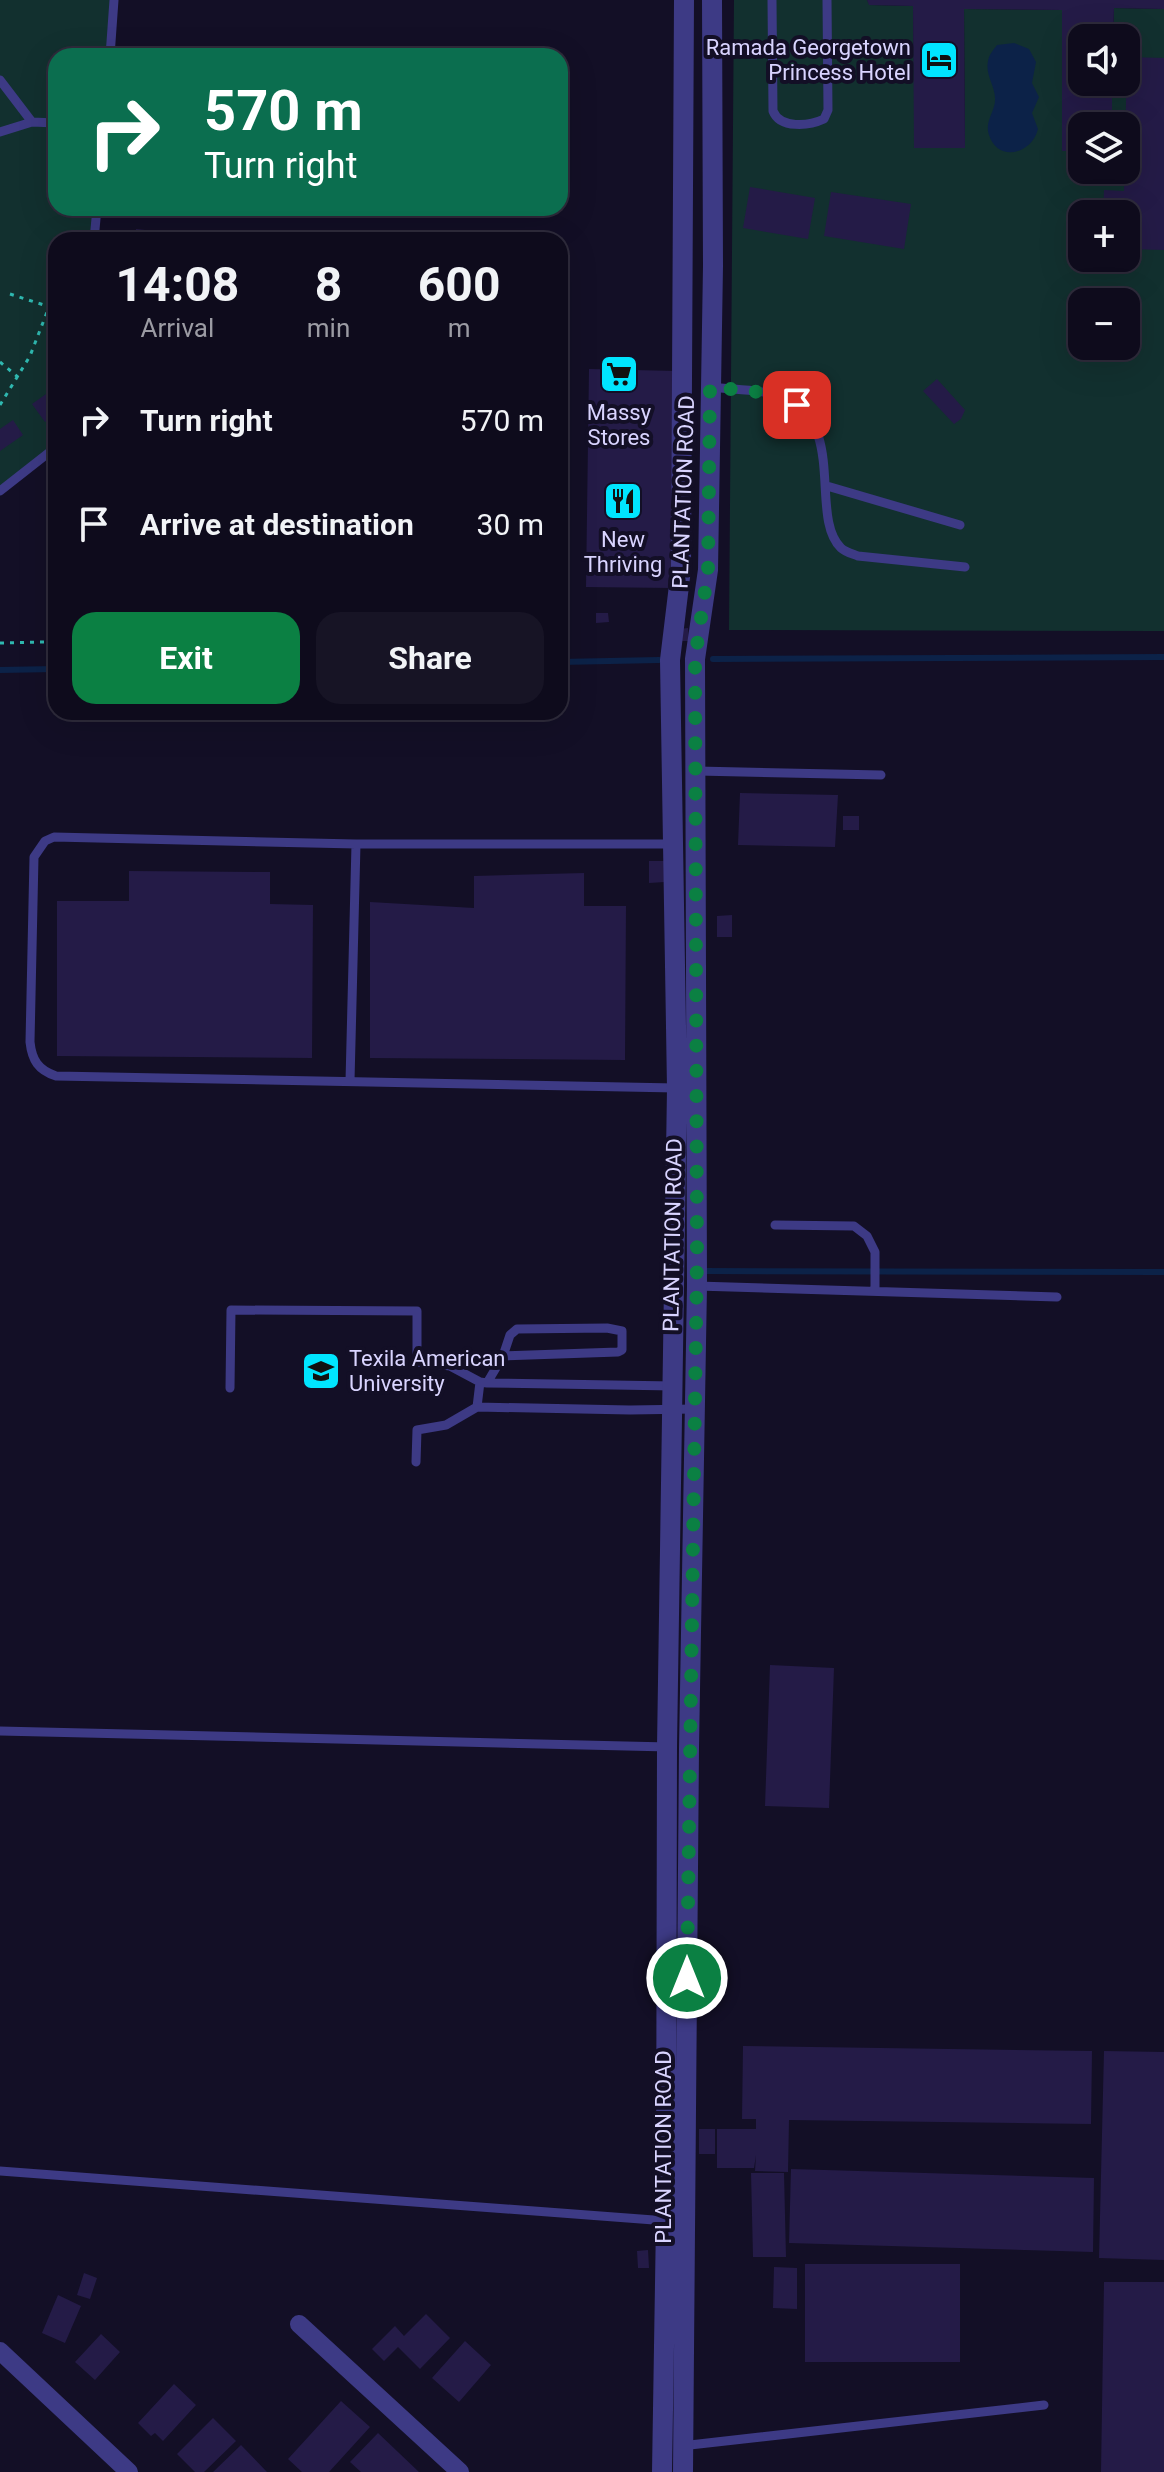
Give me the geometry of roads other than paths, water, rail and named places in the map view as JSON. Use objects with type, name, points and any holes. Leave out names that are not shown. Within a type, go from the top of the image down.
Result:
[{"type":"street","name":"PLANTATION ROAD","points":[[676,2222],[667,1747],[677,1088],[670,660],[681,569],[684,0]]},
{"type":"street","name":"PLANTATION ROAD","points":[[662,2472],[672,2446],[689,1748],[697,1286],[695,659],[708,570],[713,266],[712,0]]},
{"type":"street","points":[[299,2324],[460,2472]]},
{"type":"street","points":[[0,2351],[129,2472]]},
{"type":"street","name":"PLANTATION ROAD","points":[[672,2446],[683,2472]]},
{"type":"lane","points":[[111,48],[114,0]]},
{"type":"lane","points":[[772,0],[773,111],[783,123],[814,124],[824,119],[828,110],[827,0]]},
{"type":"lane","points":[[0,80],[32,122]]},
{"type":"lane","points":[[0,132],[32,122],[48,123]]},
{"type":"lane","points":[[710,387],[769,393],[797,405],[808,416],[815,428],[827,486],[829,517],[842,550],[858,556],[965,567]]},
{"type":"lane","points":[[0,491],[48,453]]},
{"type":"lane","points":[[827,486],[960,525]]},
{"type":"lane","points":[[697,771],[881,775]]},
{"type":"lane","points":[[673,844],[356,844],[54,837],[38,848],[34,857],[30,1042],[32,1056],[45,1072],[56,1076],[644,1090],[698,1088]]},
{"type":"lane","points":[[350,1081],[356,844]]},
{"type":"lane","points":[[775,1225],[854,1226],[867,1236],[875,1252],[875,1290]]},
{"type":"lane","points":[[697,1286],[1057,1297]]},
{"type":"lane","points":[[230,1388],[231,1310],[417,1311],[417,1362],[450,1366],[484,1382],[694,1386]]},
{"type":"lane","points":[[477,1407],[484,1382],[503,1356],[510,1335],[517,1329],[607,1328],[622,1331],[622,1350],[613,1353],[503,1356]]},
{"type":"lane","points":[[416,1462],[417,1430],[446,1425],[477,1407],[694,1409]]},
{"type":"lane","points":[[0,1731],[689,1748]]},
{"type":"lane","points":[[0,2171],[676,2222]]},
{"type":"lane","points":[[672,2446],[1044,2405]]},
{"type":"water","points":[[1014,43],[1029,49],[1036,62],[1032,83],[1039,97],[1032,113],[1038,129],[1029,144],[1015,152],[1007,152],[993,144],[989,135],[988,125],[995,98],[987,66],[997,45]]},
{"type":"waterway","points":[[713,659],[1164,657]]},
{"type":"waterway","points":[[568,662],[659,660]]},
{"type":"waterway","points":[[0,670],[48,669]]},
{"type":"waterway","points":[[704,1271],[1164,1272]]},
{"type":"place","name":"Ramada Georgetown Princess Hotel","points":[[939,60]]},
{"type":"place","name":"Massy Stores","points":[[619,374]]},
{"type":"place","name":"New Thriving","points":[[623,501]]},
{"type":"place","name":"Texila American University","points":[[321,1371]]}]
